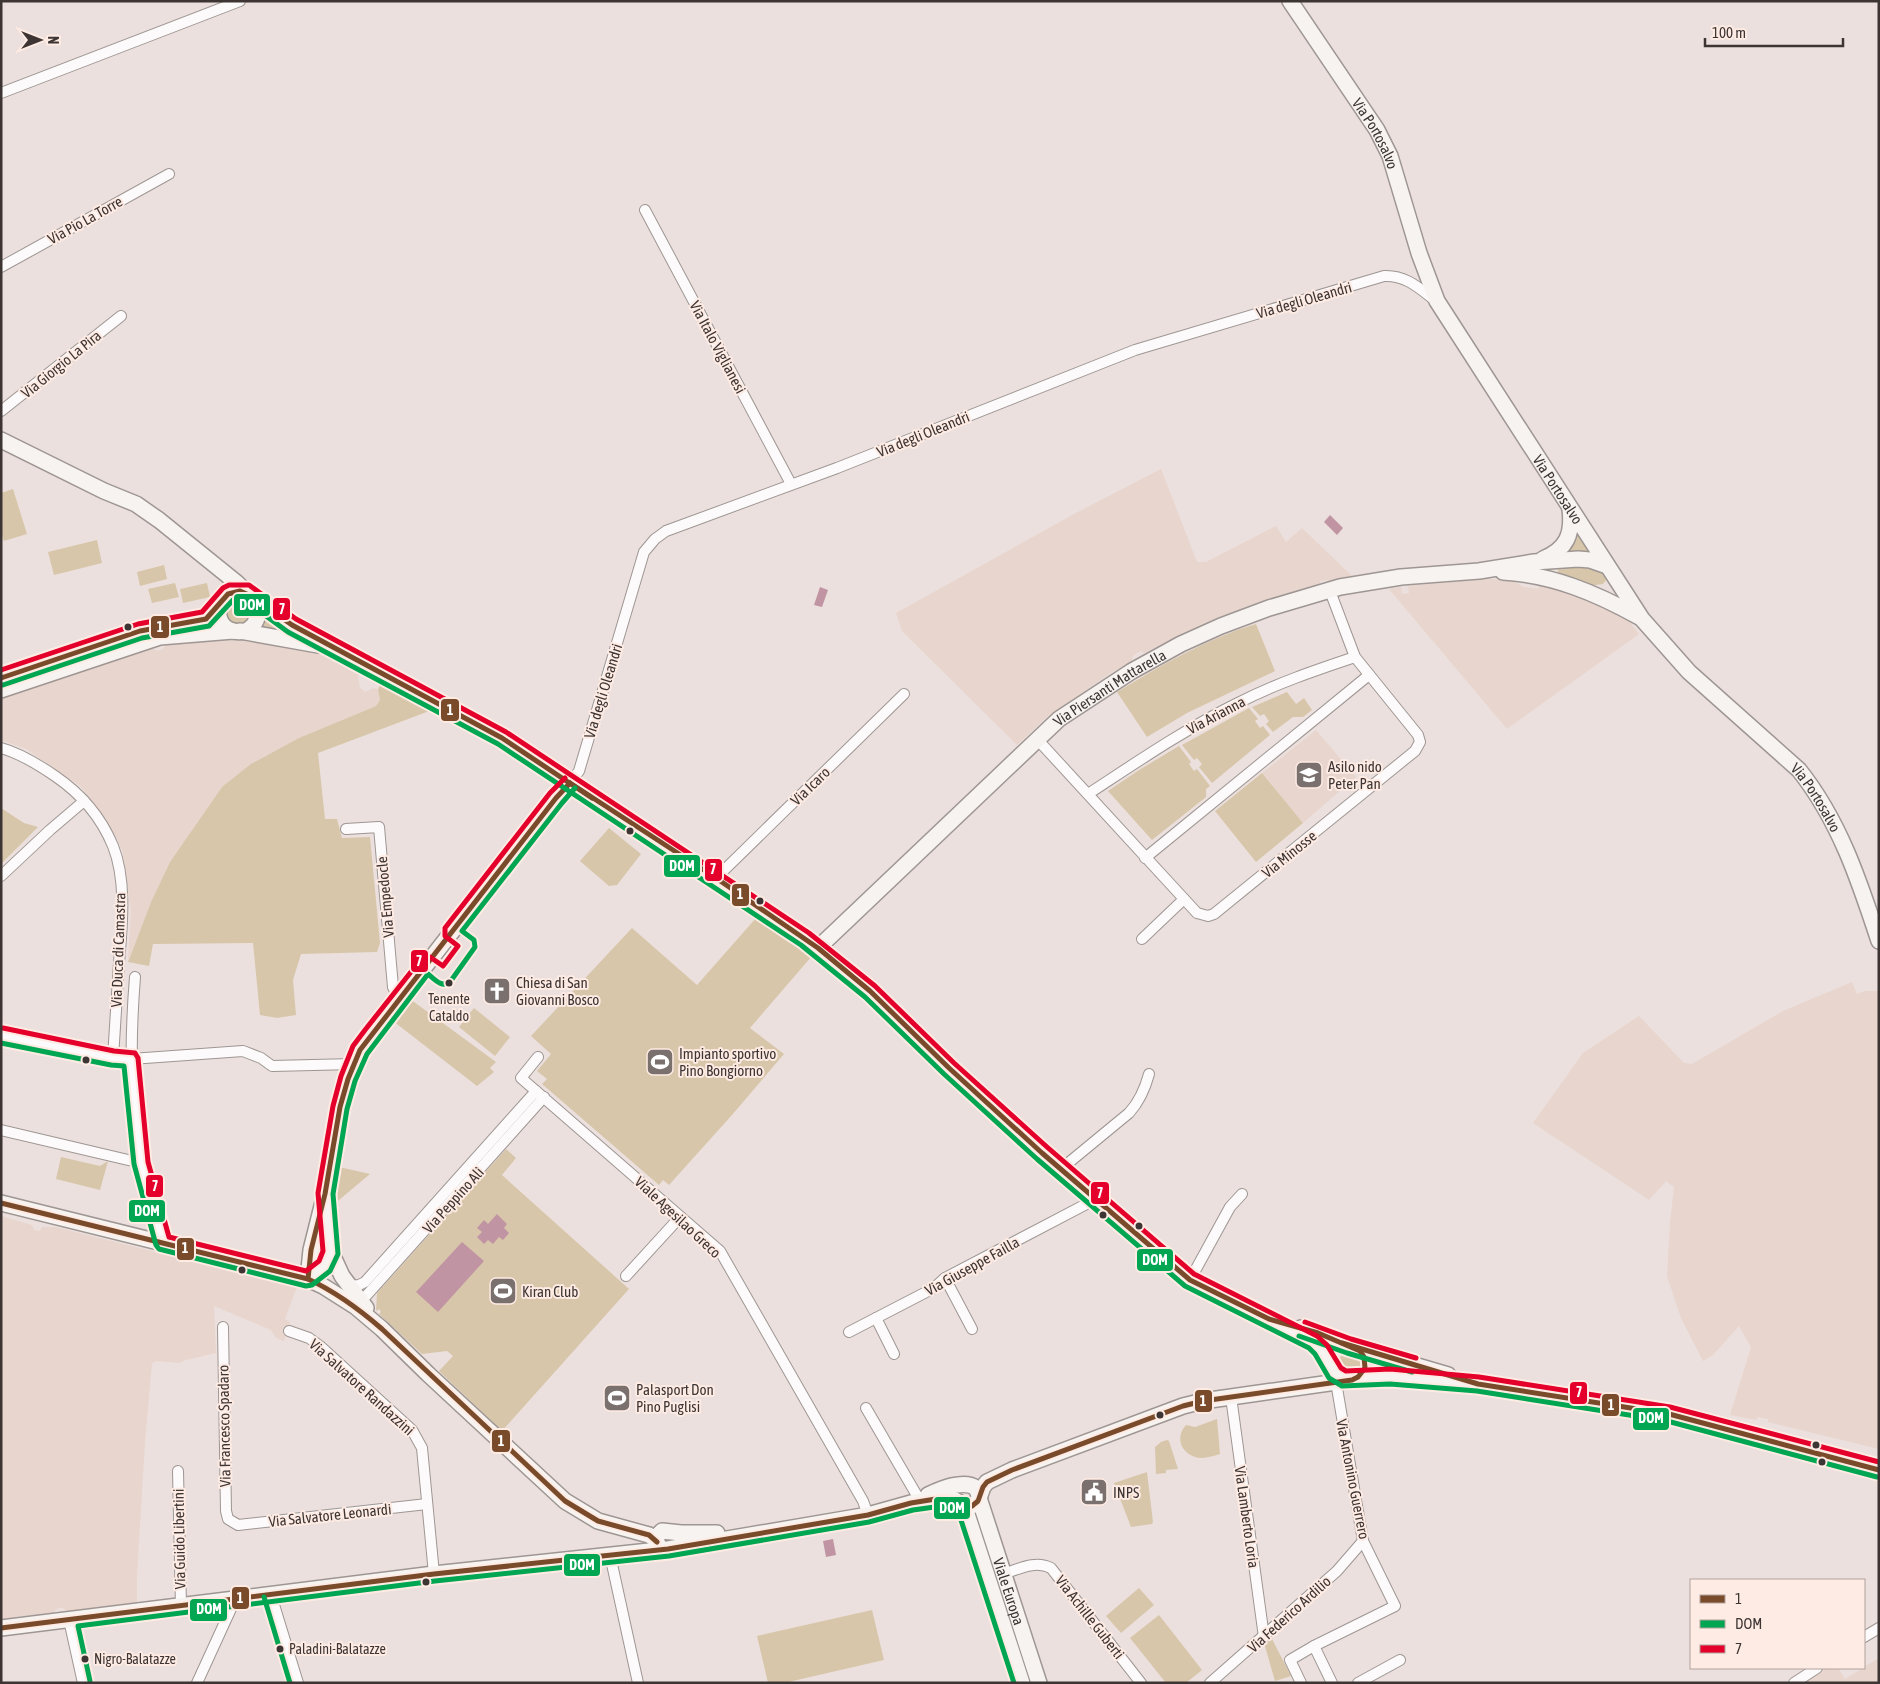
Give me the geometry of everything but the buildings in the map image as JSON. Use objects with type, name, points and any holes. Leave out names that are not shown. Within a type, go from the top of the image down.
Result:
[{"type":"main road","name":"Via Portosalvo","points":[[1290,1],[1377,130],[1390,156],[1419,253],[1437,301],[1642,619],[1689,672],[1799,770],[1813,788],[1841,839],[1860,884],[1879,941]]},
{"type":"main road","points":[[1,440],[136,504],[159,520],[237,583],[258,606],[258,617],[251,627],[236,631],[160,637],[1,690]]},
{"type":"main road","points":[[104,490],[213,572],[218,579],[221,601],[219,617],[222,623],[236,631],[302,641],[336,649]]},
{"type":"main road","points":[[1534,562],[1553,555],[1562,548],[1570,530],[1570,509]]},
{"type":"main road","points":[[1479,571],[1534,562],[1578,559],[1590,560],[1609,569],[1608,584],[1604,587],[1587,591]]},
{"type":"main road","points":[[1479,571],[1512,572],[1546,577],[1606,599],[1642,619]]},
{"type":"main road","name":"Via Piersanti Mattarella","points":[[818,948],[1059,719],[1132,671],[1181,644],[1220,626],[1261,611],[1340,587],[1401,577],[1479,571]]},
{"type":"main road","points":[[1,678],[140,631],[206,619],[221,601],[234,592],[248,594],[292,625],[502,738],[716,878],[818,948],[870,991],[949,1068],[1061,1169],[1190,1280],[1313,1342],[1332,1362],[1338,1376],[1346,1380]]},
{"type":"main road","points":[[308,1279],[311,1250],[325,1194],[340,1107],[360,1050],[398,998],[556,798],[570,784]]},
{"type":"main road","points":[[325,1194],[331,1252],[359,1304],[382,1329],[565,1501],[598,1521],[663,1540]]},
{"type":"main road","points":[[1,1202],[308,1279],[359,1304]]},
{"type":"main road","points":[[280,1272],[302,1264],[311,1250]]},
{"type":"main road","points":[[308,1279],[325,1266],[331,1252]]},
{"type":"main road","points":[[1269,1319],[1318,1333],[1353,1347],[1478,1384]]},
{"type":"main road","points":[[1283,1389],[1319,1378],[1332,1362],[1337,1351],[1353,1347]]},
{"type":"main road","points":[[1346,1380],[1363,1371],[1365,1364],[1364,1357],[1353,1347]]},
{"type":"main road","points":[[1,1628],[434,1574],[610,1555],[638,1551],[663,1540],[764,1532],[868,1515],[956,1486],[973,1491],[1012,1470],[1183,1406],[1283,1389],[1390,1376],[1478,1384],[1670,1414],[1879,1470]]},
{"type":"main road","points":[[915,1501],[942,1498],[972,1506],[973,1491]]},
{"type":"main road","name":"Viale Europa","points":[[973,1491],[1039,1683]]},
{"type":"main road","name":"Viale Europa","points":[[962,1503],[1022,1683]]},
{"type":"street","points":[[1,93],[240,1]]},
{"type":"street","name":"Via Pio La Torre","points":[[1,267],[169,174]]},
{"type":"street","name":"Via Italo Viglianesi","points":[[645,210],[791,484]]},
{"type":"street","name":"Via degli Oleandri","points":[[570,784],[579,771],[646,549],[666,531],[837,468],[1135,350],[1384,276],[1408,280],[1437,301]]},
{"type":"street","name":"Via Giorgio La Pira","points":[[1,411],[121,316]]},
{"type":"street","name":"Via Minosse","points":[[1037,739],[1197,913],[1208,916],[1214,914],[1368,789],[1418,746],[1420,742],[1418,735],[1356,657],[1330,591]]},
{"type":"street","name":"Via Arianna","points":[[1088,794],[1185,732],[1239,702],[1322,668],[1356,657]]},
{"type":"street","points":[[1145,858],[1369,675]]},
{"type":"street","name":"Via Icaro","points":[[716,878],[904,694]]},
{"type":"street","name":"Via Duca di Camastra","points":[[1,748],[11,750],[47,770],[73,788],[105,830],[114,847],[123,907],[113,1058]]},
{"type":"street","points":[[1,876],[84,801]]},
{"type":"street","name":"Via Empedocle","points":[[346,829],[379,827],[393,987],[398,998]]},
{"type":"street","points":[[1142,939],[1184,899]]},
{"type":"street","points":[[136,977],[132,1015],[131,1059],[135,1111],[141,1163],[163,1243]]},
{"type":"street","points":[[1,1035],[113,1058],[131,1059],[243,1051],[261,1058],[272,1066],[354,1064]]},
{"type":"street","name":"Viale Agesilao Greco","points":[[538,1057],[521,1078],[720,1251],[863,1501],[868,1515]]},
{"type":"street","points":[[1061,1169],[1129,1113],[1138,1103],[1144,1092],[1150,1074]]},
{"type":"street","name":"Via Peppino Alì","points":[[349,1286],[365,1282],[540,1094]]},
{"type":"street","name":"Via Peppino Alì","points":[[359,1304],[540,1094]]},
{"type":"street","points":[[1,1130],[141,1163]]},
{"type":"street","points":[[1190,1280],[1230,1207],[1242,1194]]},
{"type":"street","name":"Via Giuseppe Failla","points":[[849,1332],[934,1288],[945,1278],[1096,1199]]},
{"type":"street","points":[[626,1276],[680,1216]]},
{"type":"street","points":[[945,1278],[972,1329]]},
{"type":"street","points":[[876,1318],[894,1354]]},
{"type":"street","name":"Via Francesco Spadaro","points":[[223,1327],[226,1511],[228,1519],[233,1523]]},
{"type":"street","name":"Via Salvatore Randazzini","points":[[289,1331],[309,1338],[320,1346],[412,1430],[422,1448],[434,1574]]},
{"type":"street","name":"Via Antonino Guerrero","points":[[1301,1683],[1290,1660],[1314,1646],[1396,1606],[1363,1541],[1346,1380]]},
{"type":"street","name":"Via Lamberto Loria","points":[[1231,1397],[1264,1637]]},
{"type":"street","points":[[866,1408],[915,1501]]},
{"type":"street","name":"Via Guido Libertini","points":[[178,1471],[181,1607]]},
{"type":"street","name":"Via Salvatore Leonardi","points":[[233,1523],[238,1525],[427,1504]]},
{"type":"street","name":"Via Federico Ardilio","points":[[1210,1683],[1264,1637],[1337,1570],[1363,1541]]},
{"type":"street","points":[[610,1555],[638,1683]]},
{"type":"street","name":"Via Achille Guberti","points":[[1003,1574],[1033,1564],[1043,1564],[1051,1568],[1141,1683]]},
{"type":"street","points":[[271,1595],[298,1683]]},
{"type":"street","points":[[196,1683],[235,1600]]},
{"type":"street","points":[[69,1620],[83,1683]]},
{"type":"street","points":[[1865,1636],[1879,1628]]},
{"type":"street","points":[[1314,1646],[1332,1683]]},
{"type":"street","points":[[1358,1683],[1400,1660]]},
{"type":"street","points":[[1794,1683],[1815,1669]]},
{"type":"shaded area","points":[[1161,469],[1197,562],[1206,562],[1276,526],[1286,542],[1302,528],[1352,576],[1320,581],[1320,584],[1268,599],[1193,629],[1144,653],[1141,651],[1137,653],[1133,656],[1132,661],[1109,674],[1048,716],[1017,745],[902,631],[896,613],[1074,514]]},
{"type":"shaded area","points":[[13,489],[27,534],[4,541],[1,532],[1,493]]},
{"type":"shaded area","points":[[1330,515],[1343,528],[1337,535],[1324,522]]},
{"type":"shaded area","points":[[1576,528],[1592,553],[1558,557]]},
{"type":"shaded area","points":[[97,540],[102,563],[54,575],[48,552]]},
{"type":"shaded area","points":[[164,565],[167,579],[140,586],[137,572]]},
{"type":"shaded area","points":[[1597,565],[1605,575],[1606,580],[1603,584],[1588,586],[1558,575],[1558,567]]},
{"type":"shaded area","points":[[1488,579],[1511,580],[1524,587],[1538,589],[1540,585],[1585,597],[1633,622],[1631,624],[1639,634],[1507,729],[1389,589],[1401,587],[1402,594],[1409,593],[1408,586]]},
{"type":"shaded area","points":[[175,583],[179,597],[152,603],[148,589]]},
{"type":"shaded area","points":[[207,583],[210,597],[183,603],[180,589]]},
{"type":"shaded area","points":[[820,587],[828,590],[822,607],[814,605]]},
{"type":"shaded area","points":[[233,597],[248,599],[252,617],[241,626],[227,622],[223,608]]},
{"type":"shaded area","points":[[263,611],[291,632],[290,634],[257,628]]},
{"type":"shaded area","points":[[1256,624],[1275,671],[1187,713],[1147,737],[1117,692],[1202,645]]},
{"type":"shaded area","points":[[242,637],[265,640],[344,660],[360,669],[358,677],[360,688],[365,692],[374,688],[378,690],[380,700],[376,706],[299,738],[222,787],[170,862],[151,902],[128,961],[131,911],[123,853],[118,841],[106,820],[80,786],[26,749],[1,740],[1,698],[150,647],[157,651],[163,649],[167,642]]},
{"type":"shaded area","points":[[381,681],[432,710],[318,753],[325,819],[337,819],[342,838],[370,837],[380,943],[377,952],[301,954],[293,980],[296,1015],[277,1018],[260,1015],[253,943],[153,944],[149,966],[128,962],[151,902],[170,862],[222,787],[251,764],[299,738],[376,706],[380,700],[378,690]]},
{"type":"shaded area","points":[[1287,692],[1296,704],[1304,698],[1312,710],[1303,717],[1293,717],[1273,732],[1266,724],[1269,721],[1264,714],[1260,716],[1252,707]]},
{"type":"shaded area","points":[[1249,708],[1258,719],[1255,721],[1260,728],[1263,726],[1270,735],[1212,783],[1199,767],[1202,764],[1197,758],[1194,760],[1182,745]]},
{"type":"shaded area","name":"Asilo nido Peter Pan","points":[[1316,730],[1356,777],[1303,823],[1262,773]]},
{"type":"shaded area","points":[[1179,746],[1191,762],[1189,764],[1194,771],[1197,769],[1210,786],[1206,789],[1206,797],[1152,840],[1108,791]]},
{"type":"shaded area","points":[[1262,773],[1303,823],[1256,862],[1215,811]]},
{"type":"shaded area","points":[[1,808],[24,823],[38,827],[1,864]]},
{"type":"shaded area","points":[[609,828],[641,854],[617,885],[609,886],[580,861]]},
{"type":"shaded area","name":"Impianto sportivo Pino Bongiorno","points":[[756,918],[812,956],[750,1028],[784,1054],[669,1185],[663,1180],[659,1185],[542,1084],[547,1079],[537,1071],[551,1054],[531,1036],[632,928],[697,985]]},
{"type":"shaded area","points":[[1852,982],[1857,994],[1865,991],[1879,991],[1879,1449],[1768,1422],[1768,1419],[1757,1417],[1757,1420],[1730,1415],[1751,1347],[1739,1326],[1713,1355],[1703,1361],[1681,1318],[1667,1276],[1674,1187],[1666,1181],[1649,1200],[1533,1123],[1583,1053],[1639,1016],[1684,1063],[1692,1064],[1783,1011]]},
{"type":"shaded area","points":[[410,999],[496,1062],[490,1068],[494,1072],[477,1086],[393,1021]]},
{"type":"shaded area","points":[[474,1008],[510,1037],[495,1056],[459,1027]]},
{"type":"shaded area","name":"Kiran Club","points":[[506,1149],[516,1158],[502,1175],[629,1289],[502,1431],[439,1371],[453,1356],[447,1351],[422,1354],[379,1314],[381,1312],[379,1309],[376,1311],[377,1293]]},
{"type":"shaded area","points":[[61,1157],[100,1166],[108,1161],[100,1190],[56,1179]]},
{"type":"shaded area","points":[[339,1167],[370,1174],[333,1205]]},
{"type":"shaded area","points":[[497,1214],[507,1224],[504,1228],[509,1233],[503,1240],[499,1237],[493,1244],[488,1240],[484,1244],[477,1237],[482,1232],[477,1228],[484,1220],[488,1224]]},
{"type":"shaded area","points":[[1,1216],[32,1225],[34,1230],[40,1231],[42,1227],[55,1227],[297,1287],[285,1319],[290,1322],[284,1341],[276,1338],[271,1330],[214,1306],[216,1353],[179,1363],[157,1361],[152,1363],[145,1443],[137,1604],[69,1613],[60,1608],[56,1609],[53,1615],[26,1619],[24,1616],[19,1616],[14,1619],[1,1621]]},
{"type":"shaded area","points":[[462,1242],[484,1261],[438,1312],[416,1292]]},
{"type":"shaded area","points":[[1346,1352],[1356,1354],[1361,1364],[1358,1372],[1347,1376],[1337,1364],[1340,1357]]},
{"type":"shaded area","points":[[1217,1419],[1220,1454],[1200,1458],[1194,1457],[1184,1450],[1180,1441],[1182,1430],[1186,1425],[1195,1427]]},
{"type":"shaded area","points":[[1167,1440],[1169,1441],[1178,1469],[1166,1470],[1166,1473],[1156,1474],[1155,1447]]},
{"type":"shaded area","points":[[1147,1472],[1153,1522],[1152,1524],[1131,1527],[1114,1483]]},
{"type":"shaded area","points":[[833,1539],[836,1555],[826,1557],[823,1541]]},
{"type":"shaded area","points":[[1139,1588],[1154,1605],[1121,1633],[1106,1616]]},
{"type":"shaded area","points":[[872,1610],[884,1660],[784,1683],[768,1683],[757,1636]]},
{"type":"shaded area","points":[[1159,1615],[1202,1670],[1186,1683],[1166,1683],[1130,1638]]},
{"type":"shaded area","points":[[1271,1637],[1291,1676],[1275,1681],[1264,1643]]},
{"type":"shaded area","points":[[1879,1658],[1879,1683],[1803,1683],[1824,1669],[1839,1669],[1845,1679],[1861,1669],[1865,1669],[1865,1667]]},
{"type":"transit line","name":"7","points":[[1,670],[138,624],[202,612],[223,588],[229,585],[249,585],[296,619],[506,732],[809,933],[875,986],[954,1063],[1047,1147],[1194,1274],[1317,1336],[1327,1345],[1341,1368],[1346,1371],[1390,1369],[1479,1377],[1670,1407],[1879,1462]]},
{"type":"transit line","name":"1","points":[[1,678],[140,631],[206,619],[228,594],[240,591],[251,596],[292,625],[502,738],[592,798]]},
{"type":"transit line","name":"DOM","points":[[3,685],[142,638],[209,626],[233,600],[243,599],[288,632],[498,744],[801,945],[865,997],[944,1074],[1037,1159],[1185,1286],[1309,1348],[1315,1354],[1329,1378],[1342,1386],[1390,1384],[1477,1391],[1667,1421],[1877,1477]]},
{"type":"transit line","name":"7","points":[[3,1028],[114,1051],[135,1053],[138,1058],[148,1162],[169,1237],[306,1271],[319,1261],[323,1251],[318,1193],[333,1106],[341,1076],[353,1046],[422,958],[430,957],[443,966],[458,946],[445,936],[445,928],[550,793],[565,778]]},
{"type":"transit line","name":"1","points":[[308,1279],[311,1250],[325,1194],[340,1107],[348,1079],[360,1050],[556,798],[570,783]]},
{"type":"transit line","name":"1","points":[[1,1628],[434,1574],[668,1549],[868,1515],[911,1503],[942,1498],[955,1500],[965,1506],[972,1506],[978,1501],[987,1482],[1012,1470],[1183,1406],[1203,1401],[1352,1380],[1358,1377],[1365,1368],[1364,1357],[1360,1351],[1318,1333],[1269,1319],[1190,1280],[1042,1153],[949,1068],[870,991],[818,948],[716,878],[570,783]]},
{"type":"transit line","name":"DOM","points":[[1,1043],[124,1066],[134,1164],[156,1245],[159,1249],[306,1286],[312,1285],[330,1271],[338,1254],[333,1194],[347,1109],[355,1081],[367,1054],[428,974],[441,984],[450,982],[475,947],[474,940],[462,931],[575,788]]},
{"type":"transit line","name":"1","points":[[1,1203],[308,1279],[328,1289],[347,1301],[382,1329],[565,1501],[598,1521],[649,1535],[657,1542]]},
{"type":"transit line","name":"7","points":[[1305,1322],[1351,1339],[1416,1358]]},
{"type":"transit line","name":"DOM","points":[[1299,1336],[1347,1353],[1412,1372]]},
{"type":"transit line","name":"1","points":[[1342,1343],[1478,1384],[1669,1414],[1879,1470]]},
{"type":"transit line","name":"DOM","points":[[90,1681],[78,1626],[435,1581],[669,1556],[869,1522],[913,1510],[942,1506],[956,1509],[960,1517],[1014,1683]]},
{"type":"transit line","name":"DOM","points":[[264,1597],[290,1683]]},
{"type":"place","name":"Asilo nido Peter Pan","points":[[1309,775]]},
{"type":"place","name":"Tenente Cataldo","points":[[449,983]]},
{"type":"place","name":"Chiesa di San Giovanni Bosco","points":[[497,991]]},
{"type":"place","name":"Impianto sportivo Pino Bongiorno","points":[[660,1062]]},
{"type":"place","name":"Kiran Club","points":[[503,1291]]},
{"type":"place","name":"Palasport Don Pino Puglisi","points":[[617,1398]]},
{"type":"place","name":"INPS","points":[[1094,1492]]},
{"type":"place","name":"Paladini-Balatazze","points":[[280,1649]]},
{"type":"place","name":"Nigro-Balatazze","points":[[85,1659]]}]
